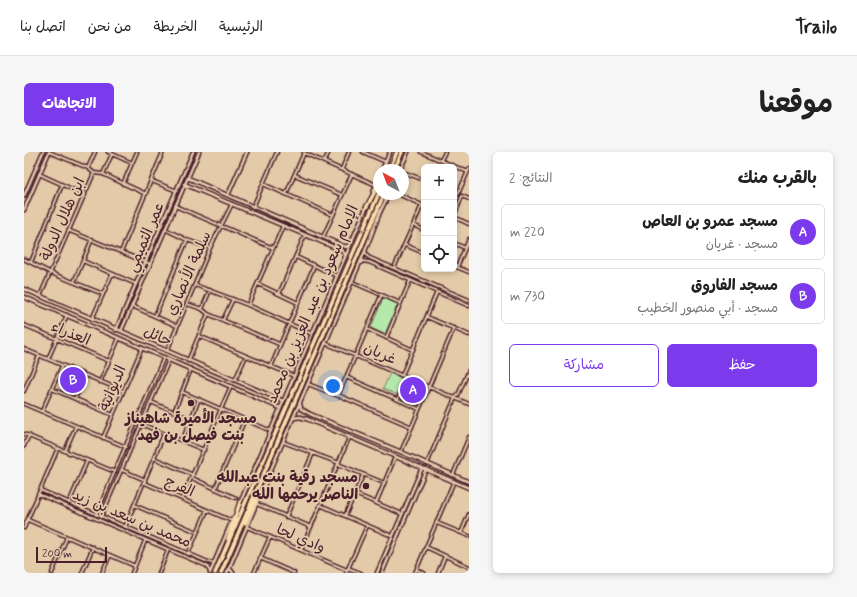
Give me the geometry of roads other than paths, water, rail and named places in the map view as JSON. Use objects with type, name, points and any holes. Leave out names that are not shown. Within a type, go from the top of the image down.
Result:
[{"type":"main road","points":[[392,164],[397,152]]},
{"type":"main road","points":[[397,164],[402,152]]},
{"type":"main road","points":[[366,208],[373,193]]},
{"type":"main road","name":"الإمام سعود بن عبد العزيز بن محمد","points":[[215,573],[376,200]]},
{"type":"main road","name":"الإمام سعود بن عبد العزيز بن محمد","points":[[221,573],[384,200]]},
{"type":"main road","points":[[238,534],[264,487]]},
{"type":"main road","points":[[226,548],[240,502]]},
{"type":"street","points":[[24,196],[43,152]]},
{"type":"street","points":[[24,210],[49,152],[88,168],[94,173],[103,174],[146,194]]},
{"type":"street","points":[[88,168],[95,152]]},
{"type":"street","points":[[108,152],[132,163]]},
{"type":"street","points":[[123,184],[137,152]]},
{"type":"street","points":[[121,252],[163,152]]},
{"type":"street","name":"عمر التميمي","points":[[116,330],[193,152]]},
{"type":"street","points":[[121,331],[199,152]]},
{"type":"street","points":[[228,195],[247,152]]},
{"type":"street","points":[[253,207],[277,152]]},
{"type":"street","points":[[286,194],[304,152],[373,182]]},
{"type":"street","points":[[324,162],[329,152]]},
{"type":"street","points":[[342,169],[349,152]]},
{"type":"street","points":[[363,152],[386,162],[390,152]]},
{"type":"street","points":[[403,164],[408,152]]},
{"type":"street","points":[[420,152],[468,172]]},
{"type":"street","points":[[441,161],[444,152]]},
{"type":"street","points":[[103,174],[112,154]]},
{"type":"street","points":[[469,168],[458,194],[469,199]]},
{"type":"street","name":"ابن هلال الدولة","points":[[40,297],[94,173]]},
{"type":"street","points":[[39,174],[85,195]]},
{"type":"street","points":[[323,237],[352,174]]},
{"type":"street","points":[[409,174],[421,179]]},
{"type":"street","points":[[295,175],[342,195]]},
{"type":"street","points":[[183,176],[346,247],[352,242]]},
{"type":"street","points":[[152,181],[177,191]]},
{"type":"street","points":[[184,184],[342,250],[345,254],[345,259]]},
{"type":"street","points":[[263,184],[333,215]]},
{"type":"street","points":[[30,262],[62,185]]},
{"type":"street","points":[[457,209],[462,196]]},
{"type":"street","points":[[409,199],[421,205]]},
{"type":"street","name":"الإمام سعود بن عبد العزيز بن محمد","points":[[227,573],[360,264],[385,200]]},
{"type":"street","name":"سلمة الأنصاري","points":[[167,351],[210,248],[232,204]]},
{"type":"street","points":[[175,206],[273,248]]},
{"type":"street","name":"الإمام سعود بن عبد العزيز بن محمد","points":[[210,572],[366,208]]},
{"type":"street","points":[[394,268],[421,210]]},
{"type":"street","points":[[457,218],[469,224]]},
{"type":"street","points":[[413,225],[421,229]]},
{"type":"street","points":[[248,305],[283,226]]},
{"type":"street","points":[[165,229],[187,240],[210,248]]},
{"type":"street","points":[[70,230],[150,264]]},
{"type":"street","points":[[279,294],[305,235]]},
{"type":"street","points":[[457,265],[469,239]]},
{"type":"street","points":[[74,282],[92,240]]},
{"type":"street","points":[[155,316],[187,240]]},
{"type":"street","points":[[457,244],[466,248]]},
{"type":"street","points":[[405,245],[421,252]]},
{"type":"street","points":[[365,251],[367,256],[370,258],[469,300]]},
{"type":"street","points":[[296,257],[337,276]]},
{"type":"street","points":[[368,262],[370,258]]},
{"type":"street","points":[[24,259],[51,273],[103,294]]},
{"type":"street","points":[[83,261],[136,284]]},
{"type":"street","points":[[360,264],[362,261],[368,262],[469,306]]},
{"type":"street","points":[[272,367],[314,266]]},
{"type":"street","points":[[457,267],[469,272]]},
{"type":"street","points":[[92,319],[112,274]]},
{"type":"street","points":[[386,338],[410,281]]},
{"type":"street","points":[[352,282],[381,296],[400,303]]},
{"type":"street","points":[[195,284],[248,305],[312,334]]},
{"type":"street","points":[[258,284],[298,303]]},
{"type":"street","name":"حائل","points":[[24,289],[283,401]]},
{"type":"street","points":[[202,309],[210,290]]},
{"type":"street","points":[[402,375],[437,292]]},
{"type":"street","points":[[338,396],[381,296]]},
{"type":"street","name":"حائل","points":[[24,297],[280,408]]},
{"type":"street","points":[[223,320],[233,299]]},
{"type":"street","points":[[187,304],[202,309],[208,314],[280,345]]},
{"type":"street","points":[[132,306],[177,326]]},
{"type":"street","points":[[188,361],[208,314]]},
{"type":"street","points":[[48,359],[67,315]]},
{"type":"street","points":[[427,317],[469,335]]},
{"type":"street","name":"العذراء","points":[[24,325],[109,361]]},
{"type":"street","points":[[401,452],[454,328]]},
{"type":"street","points":[[367,329],[413,350]]},
{"type":"street","points":[[199,336],[294,376]]},
{"type":"street","points":[[100,382],[119,337]]},
{"type":"street","name":"غريان","points":[[325,343],[469,404]]},
{"type":"street","name":"الديوانية","points":[[103,438],[142,347]]},
{"type":"street","points":[[24,349],[123,391]]},
{"type":"street","points":[[24,391],[39,356]]},
{"type":"street","points":[[236,380],[246,356]]},
{"type":"street","points":[[96,515],[164,358]]},
{"type":"street","points":[[101,517],[170,360]]},
{"type":"street","points":[[42,411],[62,366]]},
{"type":"street","points":[[174,412],[191,369]]},
{"type":"street","points":[[427,464],[455,398],[468,377],[469,370]]},
{"type":"street","points":[[75,399],[85,375]]},
{"type":"street","points":[[346,377],[419,409]]},
{"type":"street","points":[[398,399],[407,377]]},
{"type":"street","points":[[308,384],[412,427]]},
{"type":"street","points":[[182,499],[231,386]]},
{"type":"street","points":[[102,410],[112,387]]},
{"type":"street","points":[[52,389],[113,415]]},
{"type":"street","points":[[182,392],[270,431]]},
{"type":"street","points":[[182,441],[199,399]]},
{"type":"street","points":[[275,406],[278,399]]},
{"type":"street","points":[[151,402],[191,419]]},
{"type":"street","points":[[300,402],[301,409],[306,412],[469,482]]},
{"type":"street","points":[[24,404],[126,447]]},
{"type":"street","points":[[303,418],[302,414],[306,412]]},
{"type":"street","points":[[291,422],[294,418],[303,418],[469,488]]},
{"type":"street","points":[[215,489],[245,419]]},
{"type":"street","points":[[142,424],[204,450]]},
{"type":"street","points":[[65,451],[76,426]]},
{"type":"street","points":[[24,434],[115,472]]},
{"type":"street","points":[[125,527],[164,434]]},
{"type":"street","points":[[24,446],[28,436]]},
{"type":"street","points":[[453,475],[469,437]]},
{"type":"street","points":[[301,550],[349,438]]},
{"type":"street","points":[[283,442],[314,453],[384,484]]},
{"type":"street","points":[[24,528],[58,448]]},
{"type":"street","points":[[286,517],[314,453]]},
{"type":"street","points":[[376,503],[395,456]]},
{"type":"street","points":[[154,458],[193,475]]},
{"type":"street","points":[[69,503],[87,461]]},
{"type":"street","points":[[377,573],[422,468]]},
{"type":"street","name":"الفرج","points":[[122,470],[145,480],[145,483],[232,521]]},
{"type":"street","points":[[382,573],[426,470]]},
{"type":"street","points":[[439,475],[441,470]]},
{"type":"street","points":[[419,475],[422,472],[423,476]]},
{"type":"street","points":[[345,516],[363,475]]},
{"type":"street","points":[[192,478],[236,498]]},
{"type":"street","points":[[415,573],[454,481]]},
{"type":"street","name":"محمد بن سعد بن زيد","points":[[40,490],[188,554],[208,562],[215,561]]},
{"type":"street","name":"محمد بن سعد بن زيد","points":[[38,494],[145,541],[207,566],[210,572]]},
{"type":"street","points":[[355,494],[402,514]]},
{"type":"street","points":[[257,504],[311,527]]},
{"type":"street","points":[[134,505],[197,532]]},
{"type":"street","points":[[320,505],[397,538]]},
{"type":"street","points":[[98,510],[99,514],[104,512]]},
{"type":"street","points":[[188,554],[207,510]]},
{"type":"street","points":[[461,533],[469,514]]},
{"type":"street","points":[[28,520],[135,566]]},
{"type":"street","points":[[437,523],[469,536]]},
{"type":"street","points":[[347,570],[367,526]]},
{"type":"street","name":"وادي لحا","points":[[247,527],[347,570],[361,573]]},
{"type":"street","points":[[52,573],[67,537]]},
{"type":"street","points":[[254,573],[270,537]]},
{"type":"street","points":[[132,573],[145,541]]},
{"type":"street","points":[[82,573],[93,547]]},
{"type":"street","points":[[426,547],[469,566]]},
{"type":"street","points":[[159,573],[168,550]]},
{"type":"street","points":[[102,573],[110,555]]},
{"type":"street","points":[[438,573],[445,556]]},
{"type":"street","points":[[260,558],[294,573]]},
{"type":"street","points":[[230,566],[233,573]]},
{"type":"street","points":[[417,570],[424,573]]},
{"type":"place","name":"مسجد الفاروق","points":[[73,380]]},
{"type":"place","name":"مسجد عمرو بن العاص","points":[[413,390]]},
{"type":"place","name":"مسجد الأميرة شاهيناز بنت فيصل بن فهد","points":[[191,403]]},
{"type":"place","name":"مسجد رقية بنت عبدالله الناصر يرحمها الله","points":[[366,486]]}]
